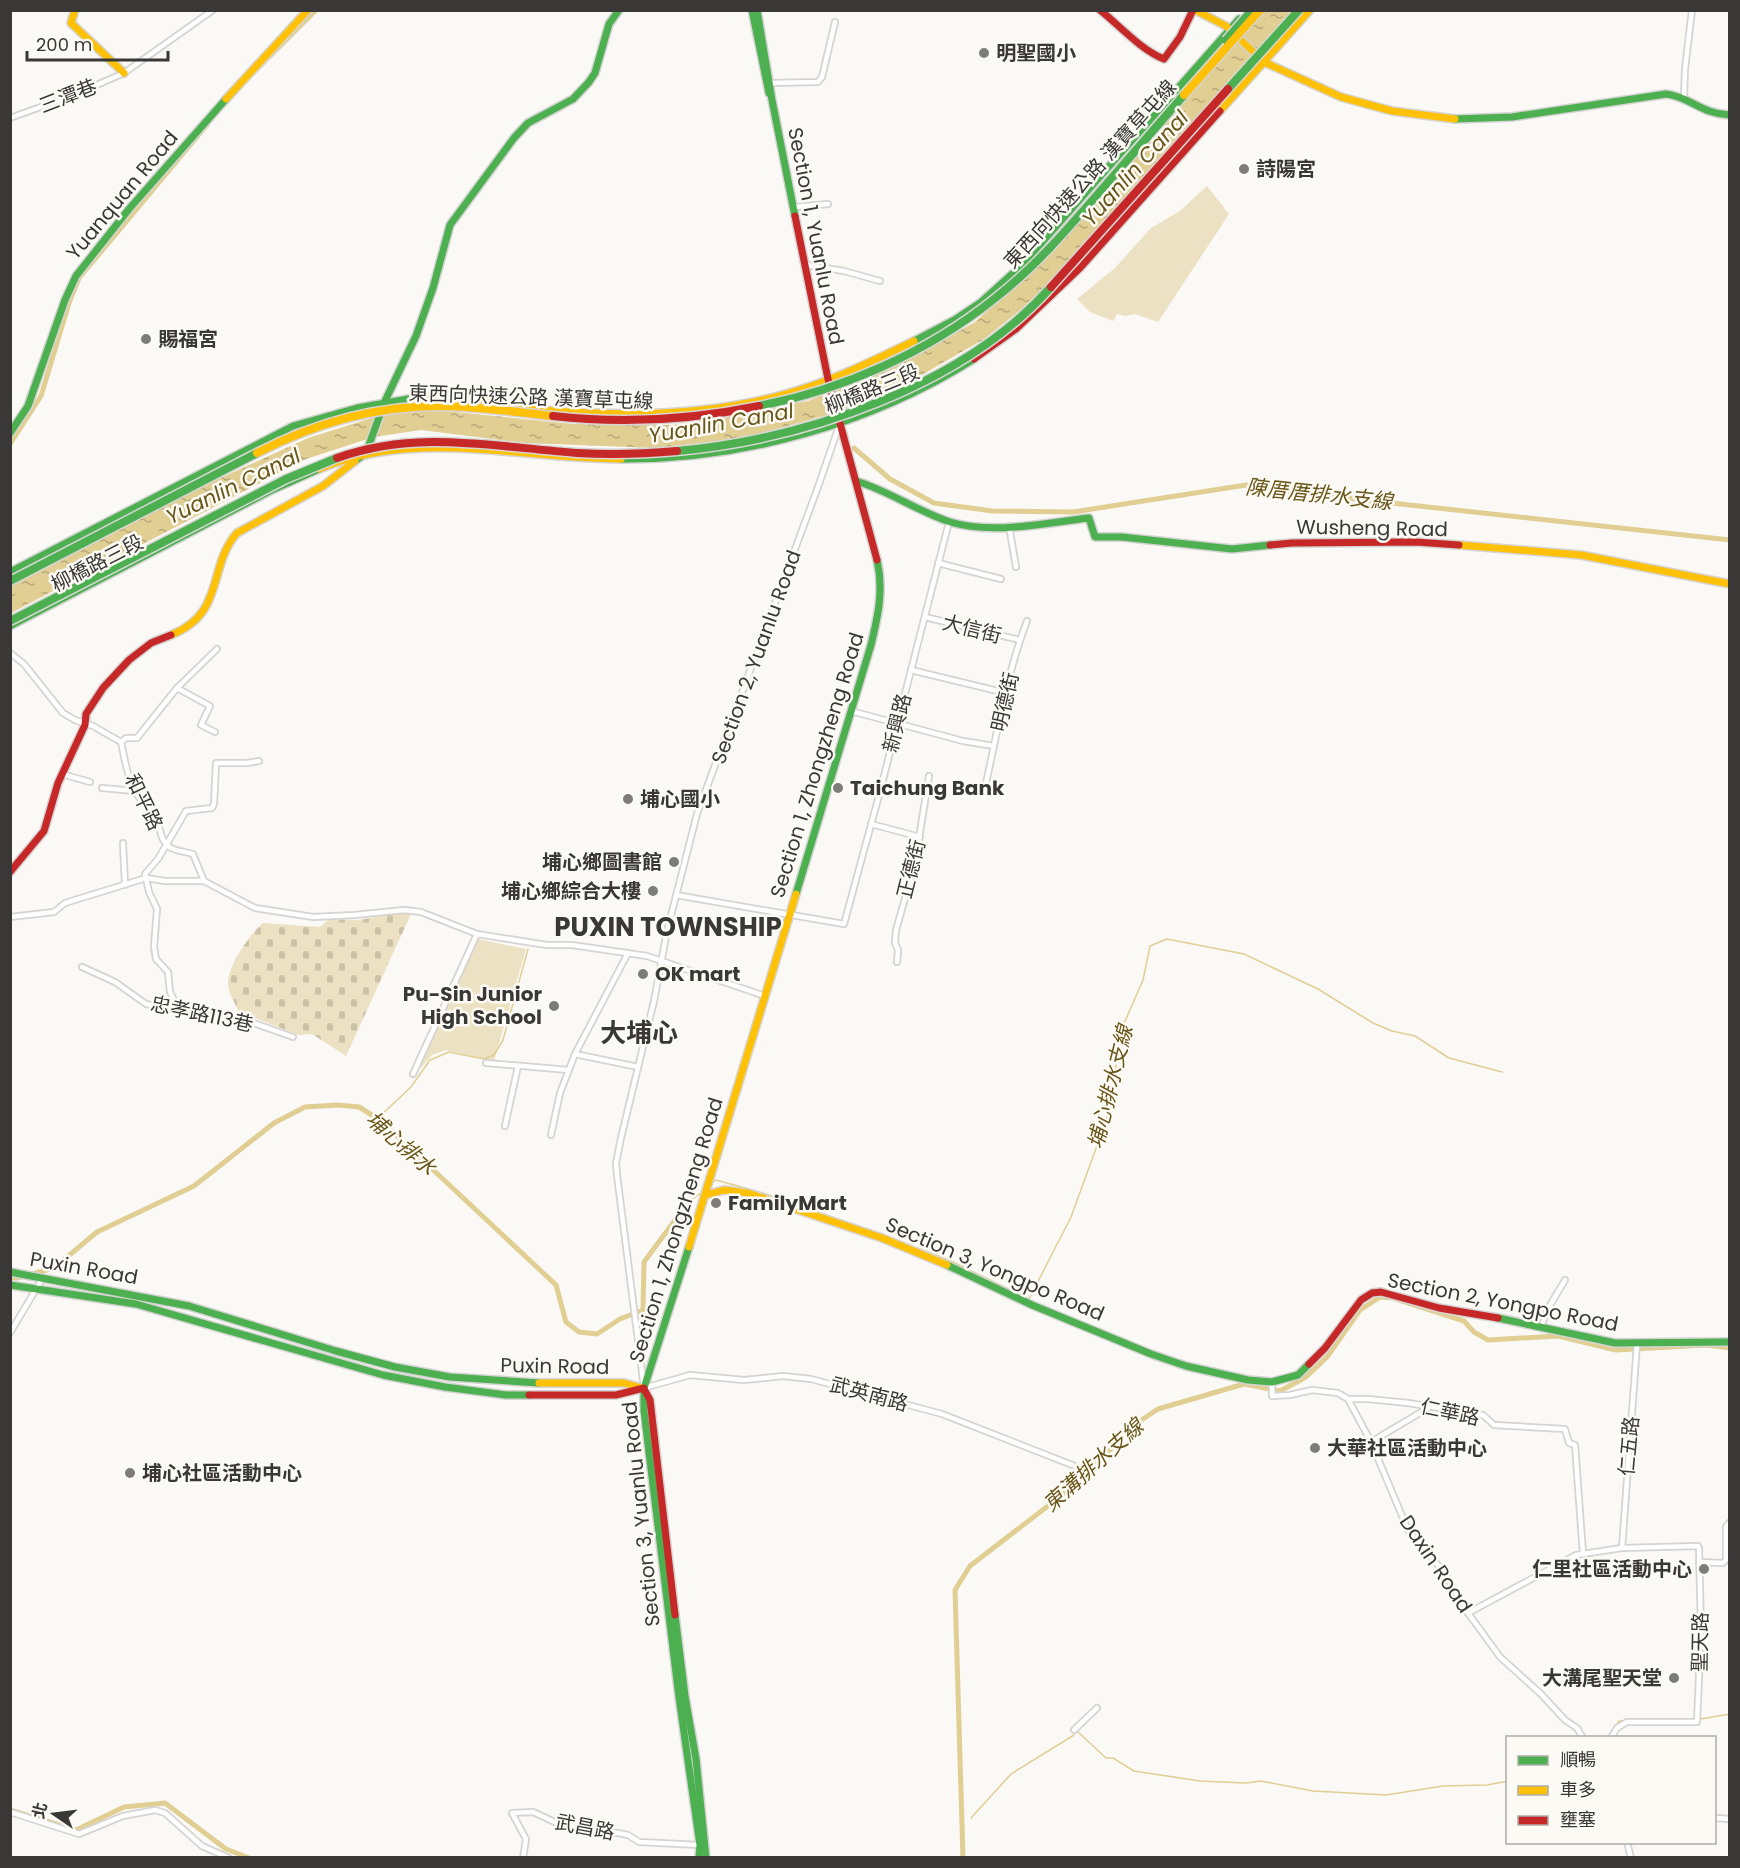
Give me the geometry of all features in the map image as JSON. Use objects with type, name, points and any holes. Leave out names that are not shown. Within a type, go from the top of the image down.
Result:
[{"type":"main road","points":[[75,10],[71,23],[124,73]]},
{"type":"main road","name":"Yuanquan Road","points":[[11,432],[28,406],[65,300],[76,276],[136,201],[272,47],[308,10]]},
{"type":"main road","points":[[10,872],[44,831],[62,774],[85,725],[86,714],[104,688],[129,660],[151,643],[186,629],[200,616],[212,595],[229,542],[237,533],[322,486],[368,449],[385,401],[416,336],[433,288],[450,225],[514,138],[528,123],[573,99],[589,82],[595,73],[609,24],[618,10]]},
{"type":"main road","name":"Section 1, Yuanlu Road","points":[[752,10],[766,87],[772,100]]},
{"type":"main road","name":"Section 1, Yuanlu Road","points":[[757,10],[772,100],[831,390]]},
{"type":"main road","points":[[1100,10],[1149,53],[1164,59],[1180,37],[1194,10],[1214,18],[1230,29],[1264,62],[1341,97],[1392,111],[1452,119],[1512,117],[1677,94],[1708,112],[1730,115]]},
{"type":"main road","name":"柳橋路三段","points":[[10,572],[293,426],[340,411],[385,401],[438,397],[466,398],[530,409],[574,413],[636,413],[714,407],[796,391],[919,339],[991,294],[1048,238],[1247,10]]},
{"type":"main road","points":[[1119,170],[1130,149],[1252,10]]},
{"type":"main road","name":"東西向快速公路 漢寶草屯線","points":[[10,581],[269,447],[296,435],[366,412],[414,407],[466,407],[573,419],[663,420],[742,411],[797,398],[876,369],[923,346],[973,316],[1015,282],[1053,244],[1260,10]]},
{"type":"main road","points":[[10,621],[286,478],[352,452],[393,444],[441,441],[595,454],[684,451],[744,442],[801,428],[883,399],[936,373],[985,344],[1037,303],[1299,10]]},
{"type":"main road","points":[[1168,158],[1185,145],[1304,10]]},
{"type":"main road","name":"柳橋路三段","points":[[10,626],[290,482],[368,449],[447,447],[597,459],[675,456],[747,447],[838,419],[940,380],[993,347],[1080,268],[1310,10]]},
{"type":"main road","name":"Section 1, Zhongzheng Road","points":[[644,1388],[706,1195],[871,645],[881,595],[880,574],[873,544],[831,390]]},
{"type":"main road","name":"Wusheng Road","points":[[856,481],[873,486],[949,522],[969,527],[1009,526],[1089,518],[1095,537],[1122,537],[1232,549],[1292,543],[1416,542],[1581,555],[1730,584]]},
{"type":"main road","name":"Section 3, Yongpo Road","points":[[706,1195],[724,1190],[748,1193],[779,1203],[926,1255],[1032,1305],[1151,1354],[1186,1366],[1224,1375],[1272,1382]]},
{"type":"main road","name":"Puxin Road","points":[[11,1272],[40,1283]]},
{"type":"main road","name":"Puxin Road","points":[[10,1285],[40,1283],[157,1298],[369,1360],[425,1373],[504,1383],[624,1383],[644,1388]]},
{"type":"main road","name":"Section 2, Yongpo Road","points":[[1272,1382],[1298,1375],[1325,1348],[1362,1300],[1372,1293],[1381,1292],[1439,1308],[1615,1343],[1730,1342]]},
{"type":"main road","name":"Section 3, Yuanlu Road","points":[[644,1388],[650,1400],[684,1685],[696,1759],[706,1857]]},
{"type":"main road","name":"Section 3, Yuanlu Road","points":[[699,1857],[703,1845]]},
{"type":"street","name":"三潭巷","points":[[10,118],[74,95],[124,73],[213,10]]},
{"type":"street","points":[[1684,98],[1687,42],[1692,10]]},
{"type":"street","points":[[770,83],[818,82],[822,77],[835,22]]},
{"type":"street","points":[[794,207],[828,204]]},
{"type":"street","points":[[806,265],[844,271],[880,281]]},
{"type":"street","name":"Section 2, Yuanlu Road","points":[[644,1388],[616,1163],[663,961],[667,931],[698,814],[818,487],[838,419]]},
{"type":"street","name":"新興路","points":[[790,913],[844,924],[949,522]]},
{"type":"street","points":[[1009,526],[1016,567]]},
{"type":"street","points":[[938,563],[1001,579]]},
{"type":"street","name":"大信街","points":[[925,617],[1020,640]]},
{"type":"street","name":"明德街","points":[[986,783],[1006,693],[1027,621]]},
{"type":"street","points":[[10,653],[24,664],[63,713],[121,742],[126,738],[137,738],[177,688],[217,649]]},
{"type":"street","points":[[911,670],[1006,693]]},
{"type":"street","points":[[177,688],[210,706],[201,725],[215,732]]},
{"type":"street","points":[[850,711],[963,741],[994,746]]},
{"type":"street","name":"和平路","points":[[121,742],[129,779],[156,820],[161,838],[177,852],[193,855],[204,880]]},
{"type":"street","points":[[172,1008],[174,1000],[170,992],[168,972],[156,959],[154,947],[157,909],[145,874],[167,845],[186,811],[191,809],[205,811],[212,808],[216,763],[259,761]]},
{"type":"street","points":[[62,774],[90,782]]},
{"type":"street","name":"正德街","points":[[897,962],[896,930],[920,837],[930,776]]},
{"type":"street","points":[[102,788],[136,791]]},
{"type":"street","points":[[871,824],[920,837]]},
{"type":"street","points":[[123,843],[125,885]]},
{"type":"street","points":[[10,917],[54,912],[65,903],[146,878],[165,881],[204,880],[255,908],[313,917],[404,910],[421,912],[477,934],[547,945],[572,945],[628,953],[663,961],[765,996]]},
{"type":"street","points":[[676,895],[790,913]]},
{"type":"street","points":[[412,1074],[477,934]]},
{"type":"street","points":[[551,1135],[560,1093],[575,1054],[628,953]]},
{"type":"street","name":"忠孝路113巷","points":[[82,967],[115,982],[146,1004],[194,1014],[242,1019],[293,1037]]},
{"type":"street","points":[[575,1054],[638,1067]]},
{"type":"street","points":[[486,1063],[569,1070]]},
{"type":"street","points":[[505,1126],[518,1066]]},
{"type":"street","points":[[1541,1327],[1549,1307],[1565,1280]]},
{"type":"street","points":[[10,1333],[40,1283]]},
{"type":"street","name":"仁五路","points":[[1622,1548],[1636,1344]]},
{"type":"street","name":"武英南路","points":[[644,1388],[690,1375],[744,1380],[783,1376],[811,1379],[942,1414],[1085,1470]]},
{"type":"street","points":[[1272,1382],[1272,1396],[1312,1390],[1338,1393],[1348,1399]]},
{"type":"street","name":"仁華路","points":[[1348,1399],[1368,1398],[1483,1415],[1494,1425],[1565,1430],[1569,1443],[1575,1446],[1583,1554]]},
{"type":"street","name":"Daxin Road","points":[[1348,1399],[1371,1442],[1408,1530],[1443,1571],[1468,1613],[1500,1657],[1541,1694],[1564,1720],[1577,1728],[1582,1736]]},
{"type":"street","points":[[1371,1442],[1429,1407]]},
{"type":"street","points":[[1468,1613],[1576,1555],[1622,1548],[1693,1545],[1700,1548],[1699,1562],[1723,1563],[1726,1560],[1726,1527],[1730,1522]]},
{"type":"street","name":"聖天路","points":[[1612,1736],[1617,1728],[1627,1722],[1697,1719],[1701,1622],[1699,1562]]},
{"type":"street","points":[[1074,1730],[1097,1708]]},
{"type":"street","points":[[10,1812],[79,1834],[123,1816],[155,1810],[165,1813],[202,1846],[229,1857]]},
{"type":"street","name":"武昌路","points":[[524,1857],[526,1839],[512,1813],[532,1812],[559,1824],[628,1835],[639,1842],[703,1845]]},
{"type":"green space","points":[[1207,186],[1229,214],[1158,322],[1135,314],[1125,316],[1117,314],[1113,321],[1090,312],[1077,299],[1115,268],[1151,228],[1180,211]]},
{"type":"green space","points":[[400,913],[411,914],[346,1056],[312,1034],[299,1035],[239,1012],[229,990],[230,973],[238,954],[263,923],[320,927],[329,919],[358,920]]},
{"type":"green space","points":[[478,939],[526,949],[494,1061],[446,1050],[432,1055],[418,1071]]},
{"type":"water","name":"Yuanlin Canal","points":[[1264,11],[1295,11],[1063,271],[984,339],[908,383],[834,413],[742,439],[655,448],[525,443],[421,430],[374,437],[306,459],[11,613],[11,585],[177,498],[308,438],[381,415],[425,409],[573,424],[672,425],[808,401],[917,355],[975,322],[1034,268]]},
{"type":"waterway","points":[[251,75],[316,10]]},
{"type":"waterway","points":[[10,444],[41,396],[69,303],[79,278],[207,125]]},
{"type":"waterway","name":"陳厝厝排水支線","points":[[854,448],[890,479],[934,503],[992,511],[1073,512],[1246,485],[1309,494],[1730,540]]},
{"type":"waterway","name":"埔心排水支線","points":[[712,1183],[716,1180],[763,1193],[886,1236],[949,1260],[1029,1299],[1071,1217],[1106,1121],[1123,1026],[1143,980],[1150,946],[1167,939],[1244,954],[1318,989],[1373,1023],[1392,1031],[1415,1036],[1449,1058],[1502,1072]]},
{"type":"waterway","points":[[378,1118],[411,1087],[430,1060],[449,1052],[484,1059],[494,1055],[503,1040],[528,949]]},
{"type":"waterway","name":"埔心排水","points":[[10,1278],[54,1268],[97,1232],[194,1186],[274,1123],[305,1107],[338,1105],[359,1107],[380,1120],[556,1285],[566,1322],[579,1332],[597,1334],[620,1319],[643,1310],[644,1262],[687,1204]]},
{"type":"waterway","name":"埔心排水支線","points":[[687,1204],[704,1190]]},
{"type":"waterway","name":"東溝排水支線","points":[[963,1858],[955,1590],[970,1566],[1079,1482],[1134,1425],[1158,1409],[1244,1384],[1280,1391],[1306,1377],[1327,1357],[1360,1310],[1380,1297],[1393,1298],[1464,1321],[1474,1332],[1488,1340],[1558,1336],[1616,1350],[1706,1345],[1730,1348]]},
{"type":"waterway","points":[[1650,1720],[1701,1719],[1730,1714]]},
{"type":"waterway","points":[[1609,1736],[1619,1721],[1624,1721]]},
{"type":"waterway","points":[[1078,1732],[1106,1758],[1113,1758],[1134,1771],[1200,1781],[1246,1783],[1261,1781],[1313,1791],[1386,1795],[1443,1786],[1487,1785],[1506,1781]]},
{"type":"waterway","points":[[971,1818],[1011,1774],[1074,1735]]},
{"type":"waterway","name":"東溝排水支線","points":[[10,1810],[76,1830],[124,1807],[165,1803],[226,1849],[249,1858]]},
{"type":"traffic: fast","points":[[355,461],[366,453],[385,401],[416,336],[433,288],[450,225],[514,138],[528,123],[573,99],[589,82],[595,73],[609,24],[619,10]]},
{"type":"traffic: fast","points":[[752,10],[769,93]]},
{"type":"traffic: fast","points":[[757,10],[795,216]]},
{"type":"traffic: fast","points":[[1226,40],[1252,10]]},
{"type":"traffic: fast","points":[[1228,89],[1299,10]]},
{"type":"traffic: fast","points":[[914,341],[956,319],[980,303],[1021,266],[1239,19]]},
{"type":"traffic: fast","points":[[1455,119],[1512,117],[1666,94],[1682,98],[1711,112],[1730,115]]},
{"type":"traffic: fast","points":[[759,406],[821,390],[883,366],[913,352],[968,318],[1008,287],[1048,250],[1184,95]]},
{"type":"traffic: fast","points":[[10,433],[28,406],[65,300],[76,276],[129,209],[226,99]]},
{"type":"traffic: fast","points":[[677,451],[726,445],[777,434],[829,420],[879,402],[928,379],[974,353],[1015,322],[1051,287]]},
{"type":"traffic: fast","points":[[621,459],[667,458],[713,453],[805,434],[893,402],[974,359]]},
{"type":"traffic: fast","points":[[10,572],[293,426],[357,408],[414,398]]},
{"type":"traffic: fast","points":[[10,581],[257,453]]},
{"type":"traffic: fast","points":[[10,621],[286,479],[337,458]]},
{"type":"traffic: fast","points":[[10,626],[272,490],[319,469]]},
{"type":"traffic: fast","points":[[856,481],[950,522],[967,526],[1019,527],[1089,518],[1095,537],[1122,537],[1232,549],[1270,545]]},
{"type":"traffic: fast","points":[[796,894],[871,645],[880,592],[877,560]]},
{"type":"traffic: fast","points":[[689,1247],[644,1388],[644,1411],[679,1697],[700,1845],[699,1858]]},
{"type":"traffic: fast","points":[[947,1265],[1032,1305],[1186,1366],[1248,1380],[1272,1382],[1298,1375],[1309,1364]]},
{"type":"traffic: fast","points":[[10,1272],[189,1306],[395,1367],[450,1377],[539,1383]]},
{"type":"traffic: fast","points":[[10,1285],[136,1304],[383,1375],[445,1387],[506,1395],[529,1395]]},
{"type":"traffic: fast","points":[[1498,1318],[1615,1343],[1730,1342]]},
{"type":"traffic: fast","points":[[675,1615],[696,1759],[706,1858]]},
{"type":"traffic: slow","points":[[75,10],[71,23],[124,73]]},
{"type":"traffic: slow","points":[[226,99],[308,10]]},
{"type":"traffic: slow","points":[[1195,10],[1226,26],[1264,62],[1341,97],[1392,111],[1455,119]]},
{"type":"traffic: slow","points":[[1184,95],[1260,10]]},
{"type":"traffic: slow","points":[[1220,111],[1310,10]]},
{"type":"traffic: slow","points":[[414,398],[485,401],[585,413],[646,414],[707,409],[767,399],[796,391],[855,369],[914,341]]},
{"type":"traffic: slow","points":[[257,453],[323,425],[392,409],[453,406],[553,416]]},
{"type":"traffic: slow","points":[[319,469],[356,457],[393,450],[431,448],[621,459]]},
{"type":"traffic: slow","points":[[171,635],[188,626],[200,615],[208,602],[228,546],[237,533],[323,486],[355,461]]},
{"type":"traffic: slow","points":[[1459,545],[1581,555],[1730,584]]},
{"type":"traffic: slow","points":[[689,1247],[796,894]]},
{"type":"traffic: slow","points":[[706,1195],[724,1190],[748,1193],[882,1238],[947,1265]]},
{"type":"traffic: slow","points":[[539,1383],[624,1383],[642,1388]]},
{"type":"traffic: jam","points":[[1100,10],[1139,44],[1164,59],[1180,37],[1193,10]]},
{"type":"traffic: jam","points":[[1051,287],[1228,89]]},
{"type":"traffic: jam","points":[[974,359],[1016,329],[1080,268],[1220,111]]},
{"type":"traffic: jam","points":[[795,216],[828,379],[877,560]]},
{"type":"traffic: jam","points":[[553,416],[605,420],[657,419],[708,415],[759,406]]},
{"type":"traffic: jam","points":[[337,458],[367,449],[427,442],[486,444],[589,454],[677,451]]},
{"type":"traffic: jam","points":[[1270,545],[1416,542],[1459,545]]},
{"type":"traffic: jam","points":[[10,872],[44,831],[58,783],[85,725],[86,714],[103,688],[129,660],[151,643],[171,635]]},
{"type":"traffic: jam","points":[[1309,1364],[1325,1348],[1361,1300],[1372,1293],[1381,1292],[1439,1308],[1498,1318]]},
{"type":"traffic: jam","points":[[529,1395],[616,1395],[644,1388]]},
{"type":"traffic: jam","points":[[645,1391],[650,1400],[675,1615]]},
{"type":"place","name":"明聖國小","points":[[984,53]]},
{"type":"place","name":"詩陽宮","points":[[1244,169]]},
{"type":"place","name":"賜福宮","points":[[146,339]]},
{"type":"place","name":"Taichung Bank","points":[[838,788]]},
{"type":"place","name":"埔心國小","points":[[628,799]]},
{"type":"place","name":"埔心鄉圖書館","points":[[674,862]]},
{"type":"place","name":"埔心鄉綜合大樓","points":[[653,891]]},
{"type":"place","name":"OK mart","points":[[643,974]]},
{"type":"place","name":"Pu-Sin Junior High School","points":[[554,1006]]},
{"type":"place","name":"FamilyMart","points":[[716,1203]]},
{"type":"place","name":"大華社區活動中心","points":[[1315,1448]]},
{"type":"place","name":"埔心社區活動中心","points":[[130,1473]]},
{"type":"place","name":"仁里社區活動中心","points":[[1704,1569]]},
{"type":"place","name":"大溝尾聖天堂","points":[[1674,1678]]},
{"type":"district","name":"PUXIN TOWNSHIP","points":[[668,927]]},
{"type":"district","name":"大埔心","points":[[639,1033]]}]
